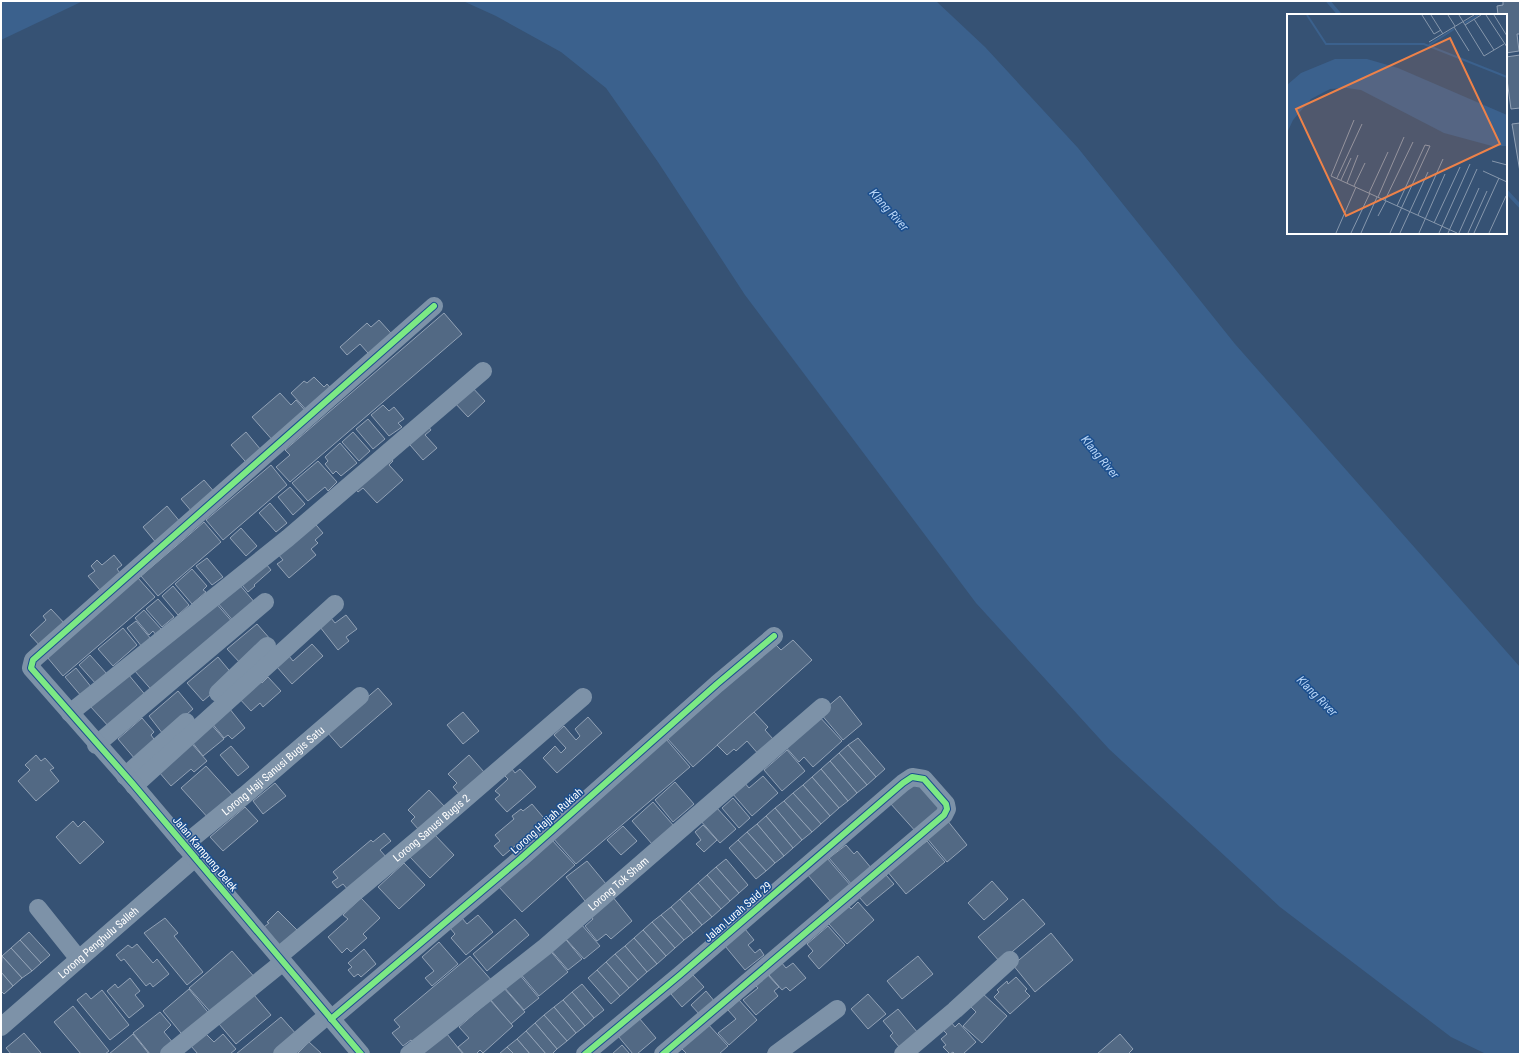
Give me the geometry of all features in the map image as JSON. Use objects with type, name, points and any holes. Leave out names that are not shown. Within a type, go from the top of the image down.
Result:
[{"type":"street","name":"Jalan Kampung Delek","points":[[361,1054],[190,851],[96,745],[31,668],[33,660],[434,306]]},
{"type":"street","points":[[70,713],[288,538],[482,371]]},
{"type":"street","points":[[96,745],[265,602]]},
{"type":"street","points":[[129,781],[335,604]]},
{"type":"street","name":"Lorong Hajjah Rukiah","points":[[282,1054],[330,1017],[520,859],[706,694],[774,636]]},
{"type":"street","points":[[129,781],[267,646]]},
{"type":"street","name":"Lorong Haji Sanusi Bugis Satu","points":[[190,851],[245,795],[360,696]]},
{"type":"street","name":"Lorong Sanusi Bugis 2","points":[[169,1054],[281,959],[583,696]]},
{"type":"street","name":"Lorong Tok Sham","points":[[409,1054],[545,947],[822,707]]},
{"type":"street","name":"Jalan Lurah Said 29","points":[[585,1054],[680,975],[903,783],[912,776],[924,779],[946,804],[944,815],[663,1054]]},
{"type":"street","name":"Lorong Penghulu Salleh","points":[[1,1027],[78,958],[190,851]]},
{"type":"street","points":[[38,908],[78,958]]},
{"type":"street","points":[[903,1054],[955,1010],[1010,960]]},
{"type":"street","points":[[776,1054],[837,1008]]},
{"type":"water","points":[[1,1],[83,1],[1,40]]},
{"type":"water","name":"Klang River","points":[[463,1],[936,1],[985,47],[1078,148],[1235,344],[1520,667],[1520,1054],[1486,1054],[1451,1037],[1280,907],[1109,749],[976,603],[745,295],[658,162],[606,88],[561,52],[496,16]]},
{"type":"building","points":[[1503,1],[1520,1],[1520,34],[1517,34],[1519,51],[1507,53],[1507,14],[1498,14],[1497,6],[1503,5]]},
{"type":"building","points":[[1520,55],[1520,108],[1511,109],[1507,79],[1507,57]]},
{"type":"building","points":[[1520,123],[1520,172],[1512,124]]},
{"type":"building","points":[[444,313],[462,334],[290,482],[276,467],[290,455],[285,450]]},
{"type":"building","points":[[379,320],[398,341],[375,361],[360,344],[347,355],[340,347],[367,323],[371,327]]},
{"type":"building","points":[[314,377],[324,387],[327,384],[334,392],[310,414],[291,393],[304,381],[307,383]]},
{"type":"building","points":[[470,385],[485,401],[468,417],[453,401]]},
{"type":"building","points":[[280,393],[291,405],[296,400],[308,414],[275,443],[252,417]]},
{"type":"building","points":[[383,405],[389,411],[394,407],[404,419],[398,423],[402,427],[389,436],[371,415]]},
{"type":"building","points":[[368,419],[385,439],[373,449],[356,429]]},
{"type":"building","points":[[424,421],[431,430],[425,435],[437,448],[423,460],[404,438]]},
{"type":"building","points":[[246,432],[266,456],[251,468],[231,445]]},
{"type":"building","points":[[353,432],[370,451],[359,461],[342,442]]},
{"type":"building","points":[[340,443],[357,463],[341,476],[336,471],[333,474],[325,464],[328,461],[325,457]]},
{"type":"building","points":[[387,453],[393,461],[389,465],[403,480],[377,503],[363,488],[358,492],[352,485]]},
{"type":"building","points":[[318,461],[337,482],[328,491],[325,487],[308,501],[292,483]]},
{"type":"building","points":[[271,465],[287,485],[223,540],[206,520]]},
{"type":"building","points":[[204,480],[216,494],[193,513],[181,499]]},
{"type":"building","points":[[290,487],[305,504],[293,515],[278,497]]},
{"type":"building","points":[[270,503],[287,523],[276,532],[259,513]]},
{"type":"building","points":[[167,506],[186,529],[162,550],[143,527]]},
{"type":"building","points":[[311,519],[323,533],[315,540],[318,543],[311,549],[316,555],[289,578],[277,564],[283,560],[277,553]]},
{"type":"building","points":[[204,522],[221,542],[158,596],[141,576]]},
{"type":"building","points":[[241,528],[257,546],[246,556],[230,538]]},
{"type":"building","points":[[114,555],[122,565],[117,569],[125,580],[106,597],[88,576],[95,571],[91,566],[97,560],[102,565]]},
{"type":"building","points":[[207,558],[223,577],[212,585],[196,566]]},
{"type":"building","points":[[262,559],[271,570],[248,592],[238,580]]},
{"type":"building","points":[[192,569],[207,586],[203,590],[206,592],[192,604],[175,584]]},
{"type":"building","points":[[138,578],[155,597],[63,676],[47,657]]},
{"type":"building","points":[[238,583],[256,604],[235,623],[217,602]]},
{"type":"building","points":[[173,586],[189,605],[178,615],[162,596]]},
{"type":"building","points":[[158,599],[174,617],[162,627],[146,609]]},
{"type":"building","points":[[214,601],[235,625],[155,694],[134,670]]},
{"type":"building","points":[[51,609],[67,626],[42,648],[30,635],[46,620],[43,616]]},
{"type":"building","points":[[144,610],[162,630],[156,635],[153,631],[149,635],[135,618]]},
{"type":"building","points":[[346,615],[357,629],[346,637],[349,641],[338,650],[320,627],[331,618],[335,623]]},
{"type":"building","points":[[136,621],[151,639],[142,647],[127,628]]},
{"type":"building","points":[[257,624],[271,640],[242,665],[227,649]]},
{"type":"building","points":[[123,628],[137,645],[113,666],[98,649]]},
{"type":"building","points":[[793,640],[812,660],[693,767],[667,738],[774,643],[781,650]]},
{"type":"building","points":[[312,644],[323,656],[292,684],[277,667],[289,656],[293,661]]},
{"type":"building","points":[[90,655],[107,674],[96,684],[79,665]]},
{"type":"building","points":[[218,657],[233,675],[203,701],[187,683]]},
{"type":"building","points":[[76,668],[92,688],[82,697],[65,677]]},
{"type":"building","points":[[128,674],[147,697],[110,728],[90,706]]},
{"type":"building","points":[[268,677],[281,691],[263,707],[260,703],[251,711],[237,696],[257,678],[262,683]]},
{"type":"building","points":[[378,688],[392,704],[341,748],[327,732]]},
{"type":"building","points":[[178,691],[193,709],[163,734],[149,716]]},
{"type":"building","points":[[840,696],[862,724],[843,740],[820,713]]},
{"type":"building","points":[[229,708],[245,728],[232,739],[228,735],[224,738],[211,722]]},
{"type":"building","points":[[463,712],[479,731],[463,744],[447,725]]},
{"type":"building","points":[[754,712],[768,727],[765,730],[773,739],[760,756],[747,741],[736,751],[734,749],[727,755],[717,745]]},
{"type":"building","points":[[817,714],[842,741],[813,767],[804,757],[799,762],[784,745]]},
{"type":"building","points":[[588,717],[602,733],[557,773],[543,758],[555,746],[561,753],[566,748],[554,735],[564,726],[576,740],[580,736],[575,729]]},
{"type":"building","points":[[142,718],[154,732],[151,735],[156,742],[135,759],[118,739]]},
{"type":"building","points":[[209,722],[224,739],[203,756],[192,742]]},
{"type":"building","points":[[858,738],[885,769],[876,777],[848,745]]},
{"type":"building","points":[[666,739],[690,767],[576,864],[552,837]]},
{"type":"building","points":[[192,744],[207,761],[194,772],[191,769],[171,786],[159,772]]},
{"type":"building","points":[[848,745],[876,777],[867,785],[839,753]]},
{"type":"building","points":[[231,746],[249,767],[238,776],[220,755]]},
{"type":"building","points":[[787,750],[805,771],[782,791],[764,770]]},
{"type":"building","points":[[839,753],[867,785],[857,793],[830,761]]},
{"type":"building","points":[[36,755],[41,761],[45,758],[54,768],[50,770],[59,781],[36,801],[18,781],[30,770],[25,765]]},
{"type":"building","points":[[469,755],[484,772],[459,794],[453,787],[457,783],[448,774]]},
{"type":"building","points":[[830,761],[857,793],[848,801],[821,769]]},
{"type":"building","points":[[206,766],[235,798],[210,820],[181,788]]},
{"type":"building","points":[[512,769],[515,773],[520,769],[536,787],[507,812],[495,799],[500,795],[495,791],[508,779],[505,776]]},
{"type":"building","points":[[821,769],[848,801],[839,808],[812,777]]},
{"type":"building","points":[[763,776],[778,793],[752,816],[732,793],[744,782],[749,788]]},
{"type":"building","points":[[812,777],[839,808],[830,816],[803,785]]},
{"type":"building","points":[[917,779],[944,809],[917,833],[890,803]]},
{"type":"building","points":[[675,782],[694,804],[673,822],[655,800]]},
{"type":"building","points":[[275,783],[286,796],[263,814],[253,801]]},
{"type":"building","points":[[803,785],[830,816],[821,824],[793,793]]},
{"type":"building","points":[[429,790],[445,807],[419,830],[411,821],[415,817],[408,810]]},
{"type":"building","points":[[793,793],[821,824],[812,832],[784,801]]},
{"type":"building","points":[[733,798],[750,818],[739,828],[722,808]]},
{"type":"building","points":[[784,801],[812,832],[802,840],[775,808]]},
{"type":"building","points":[[653,802],[674,826],[652,844],[632,821]]},
{"type":"building","points":[[532,804],[548,823],[531,838],[528,835],[503,856],[494,846],[500,841],[495,835],[514,819],[512,816],[521,809],[523,811]]},
{"type":"building","points":[[245,807],[258,821],[223,851],[210,837]]},
{"type":"building","points":[[716,807],[736,829],[720,843],[700,820]]},
{"type":"building","points":[[775,808],[802,840],[793,848],[766,816]]},
{"type":"building","points":[[766,816],[793,848],[784,856],[757,824]]},
{"type":"building","points":[[947,820],[967,845],[947,862],[926,837]]},
{"type":"building","points":[[73,821],[78,827],[84,821],[104,842],[80,864],[56,837]]},
{"type":"building","points":[[757,824],[784,856],[775,863],[747,832]]},
{"type":"building","points":[[703,825],[717,840],[704,852],[696,844],[701,840],[695,832]]},
{"type":"building","points":[[623,826],[637,841],[621,855],[607,840]]},
{"type":"building","points":[[747,832],[775,863],[766,871],[738,840]]},
{"type":"building","points":[[384,833],[391,841],[380,850],[387,858],[349,891],[343,884],[337,888],[332,882],[338,878],[333,872],[371,840],[373,842]]},
{"type":"building","points":[[434,834],[454,855],[430,878],[410,857]]},
{"type":"building","points":[[551,839],[575,865],[522,912],[498,886]]},
{"type":"building","points":[[738,840],[766,871],[756,879],[729,848]]},
{"type":"building","points":[[927,841],[945,862],[906,894],[887,871]]},
{"type":"building","points":[[846,845],[854,854],[857,851],[872,869],[852,885],[829,858]]},
{"type":"building","points":[[827,858],[851,886],[831,902],[807,874]]},
{"type":"building","points":[[726,859],[748,885],[739,893],[716,867]]},
{"type":"building","points":[[587,861],[606,884],[585,901],[566,877]]},
{"type":"building","points":[[404,863],[425,885],[399,909],[378,887]]},
{"type":"building","points":[[716,867],[739,893],[730,901],[707,875]]},
{"type":"building","points":[[707,875],[730,901],[721,909],[698,883]]},
{"type":"building","points":[[886,875],[894,884],[867,906],[859,897]]},
{"type":"building","points":[[992,881],[1008,899],[984,920],[968,903]]},
{"type":"building","points":[[698,883],[721,909],[712,917],[689,891]]},
{"type":"building","points":[[689,891],[712,917],[702,925],[680,899]]},
{"type":"building","points":[[612,896],[632,921],[611,939],[606,934],[597,941],[585,926],[593,919],[590,915]]},
{"type":"building","points":[[361,898],[380,918],[363,934],[367,938],[351,952],[347,948],[342,953],[328,937],[348,919],[343,915]]},
{"type":"building","points":[[680,899],[702,925],[693,933],[671,907]]},
{"type":"building","points":[[1023,899],[1045,924],[1000,962],[978,937]]},
{"type":"building","points":[[858,902],[874,920],[847,944],[829,924],[847,904],[851,909]]},
{"type":"building","points":[[671,907],[693,933],[684,940],[661,915]]},
{"type":"building","points":[[278,911],[298,931],[282,948],[264,927]]},
{"type":"building","points":[[478,915],[493,932],[466,955],[451,938],[455,934],[450,928],[462,918],[467,924]]},
{"type":"building","points":[[661,915],[684,940],[675,948],[652,922]]},
{"type":"building","points":[[165,918],[178,933],[174,936],[203,972],[187,985],[144,933]]},
{"type":"building","points":[[515,919],[529,935],[487,971],[473,954]]},
{"type":"building","points":[[652,922],[675,948],[666,956],[643,930]]},
{"type":"building","points":[[581,924],[600,946],[584,959],[565,938]]},
{"type":"building","points":[[828,926],[845,945],[819,969],[808,956],[813,951],[807,944]]},
{"type":"building","points":[[745,929],[754,940],[748,945],[755,953],[760,949],[764,955],[745,970],[725,946]]},
{"type":"building","points":[[643,930],[666,956],[657,964],[634,938]]},
{"type":"building","points":[[29,932],[50,955],[41,963],[20,940]]},
{"type":"building","points":[[1051,933],[1073,960],[1035,992],[1013,965]]},
{"type":"building","points":[[563,936],[582,959],[568,970],[549,948]]},
{"type":"building","points":[[634,938],[657,964],[647,972],[625,946]]},
{"type":"building","points":[[20,940],[41,963],[32,971],[11,948]]},
{"type":"building","points":[[439,942],[458,964],[432,986],[425,978],[434,971],[422,957]]},
{"type":"building","points":[[137,944],[153,963],[157,959],[169,974],[153,987],[150,983],[146,986],[124,959],[121,961],[116,955],[128,945],[132,948]]},
{"type":"building","points":[[625,946],[647,972],[638,980],[615,954]]},
{"type":"building","points":[[11,948],[32,971],[22,978],[2,956]]},
{"type":"building","points":[[548,948],[568,972],[539,996],[519,972]]},
{"type":"building","points":[[364,949],[376,964],[361,977],[358,974],[354,977],[348,970],[352,967],[348,963]]},
{"type":"building","points":[[232,951],[256,979],[214,1016],[189,988]]},
{"type":"building","points":[[615,954],[638,980],[629,988],[606,962]]},
{"type":"building","points":[[2,956],[22,978],[13,986],[1,972]]},
{"type":"building","points":[[470,956],[493,982],[416,1046],[411,1040],[403,1046],[392,1033],[400,1027],[394,1020]]},
{"type":"building","points":[[918,956],[933,974],[902,999],[887,981]]},
{"type":"building","points":[[606,962],[629,988],[620,996],[597,970]]},
{"type":"building","points":[[781,962],[786,968],[793,963],[806,978],[790,991],[786,987],[782,990],[769,975]]},
{"type":"building","points":[[597,970],[620,996],[611,1004],[588,978]]},
{"type":"building","points":[[1,972],[13,986],[4,994],[1,991]]},
{"type":"building","points":[[766,973],[779,987],[774,991],[778,996],[756,1015],[743,1000],[758,988],[753,983]]},
{"type":"building","points":[[519,974],[539,998],[524,1010],[504,987]]},
{"type":"building","points":[[693,975],[704,987],[682,1007],[671,994]]},
{"type":"building","points":[[1016,977],[1027,989],[1025,991],[1030,996],[1010,1014],[994,997],[999,992],[997,990],[1007,981],[1008,984]]},
{"type":"building","points":[[130,978],[140,991],[135,995],[144,1006],[129,1018],[107,991],[115,984],[118,988]]},
{"type":"building","points":[[582,984],[604,1010],[594,1018],[572,992]]},
{"type":"building","points":[[503,987],[525,1012],[511,1024],[490,999]]},
{"type":"building","points":[[189,989],[211,1016],[185,1038],[163,1011]]},
{"type":"building","points":[[102,990],[129,1025],[110,1040],[77,1000],[86,993],[91,999]]},
{"type":"building","points":[[706,991],[715,1002],[700,1015],[691,1005]]},
{"type":"building","points":[[572,992],[594,1018],[585,1026],[563,1000]]},
{"type":"building","points":[[982,993],[1007,1016],[982,1043],[963,1026],[976,1012],[970,1006]]},
{"type":"building","points":[[868,994],[886,1014],[868,1029],[851,1009]]},
{"type":"building","points":[[254,995],[271,1015],[236,1044],[219,1024]]},
{"type":"building","points":[[490,1000],[513,1026],[483,1053],[480,1050],[476,1054],[464,1054],[458,1047],[469,1038],[459,1027]]},
{"type":"building","points":[[563,1000],[585,1026],[576,1033],[554,1007]]},
{"type":"building","points":[[739,1000],[757,1020],[729,1045],[718,1033],[736,1019],[728,1010]]},
{"type":"building","points":[[73,1006],[109,1051],[105,1054],[81,1054],[54,1022]]},
{"type":"building","points":[[554,1007],[576,1033],[567,1041],[544,1015]]},
{"type":"building","points":[[898,1009],[918,1033],[900,1048],[890,1036],[893,1033],[883,1021]]},
{"type":"building","points":[[160,1012],[171,1025],[164,1032],[174,1044],[162,1054],[150,1054],[133,1033]]},
{"type":"building","points":[[544,1015],[567,1041],[557,1049],[535,1023]]},
{"type":"building","points":[[281,1017],[297,1035],[275,1054],[236,1054]]},
{"type":"building","points":[[639,1018],[656,1038],[637,1054],[633,1054],[618,1036]]},
{"type":"building","points":[[951,1022],[955,1027],[959,1023],[976,1042],[963,1054],[955,1054],[953,1052],[950,1054],[943,1047],[946,1045],[941,1039],[947,1034],[943,1030]]},
{"type":"building","points":[[535,1023],[557,1049],[552,1054],[546,1054],[526,1031]]},
{"type":"building","points":[[707,1023],[728,1046],[719,1054],[687,1054],[680,1047]]},
{"type":"building","points":[[526,1031],[546,1054],[530,1054],[517,1039]]},
{"type":"building","points":[[24,1033],[41,1053],[40,1054],[11,1054],[6,1048]]},
{"type":"building","points":[[133,1034],[149,1054],[109,1054]]},
{"type":"building","points":[[206,1034],[214,1042],[223,1034],[236,1049],[230,1054],[198,1054],[191,1046]]},
{"type":"building","points":[[447,1034],[463,1054],[422,1054]]},
{"type":"building","points":[[1120,1034],[1133,1049],[1128,1054],[1097,1054]]},
{"type":"building","points":[[517,1039],[530,1054],[514,1054],[507,1047]]},
{"type":"building","points":[[309,1042],[322,1054],[297,1054]]},
{"type":"building","points":[[622,1045],[630,1054],[612,1054]]},
{"type":"building","points":[[507,1047],[514,1054],[499,1054]]},
{"type":"waterway","points":[[1328,1],[1339,14]]},
{"type":"waterway","points":[[1507,192],[1520,206]]},
{"type":"cycle path","points":[[361,1054],[132,783],[31,668],[33,660],[434,306]]},
{"type":"cycle path","points":[[331,1019],[520,859],[717,684],[774,636]]},
{"type":"cycle path","points":[[585,1054],[680,975],[903,783],[912,777],[924,779],[946,804],[947,809],[944,815],[663,1054]]}]
